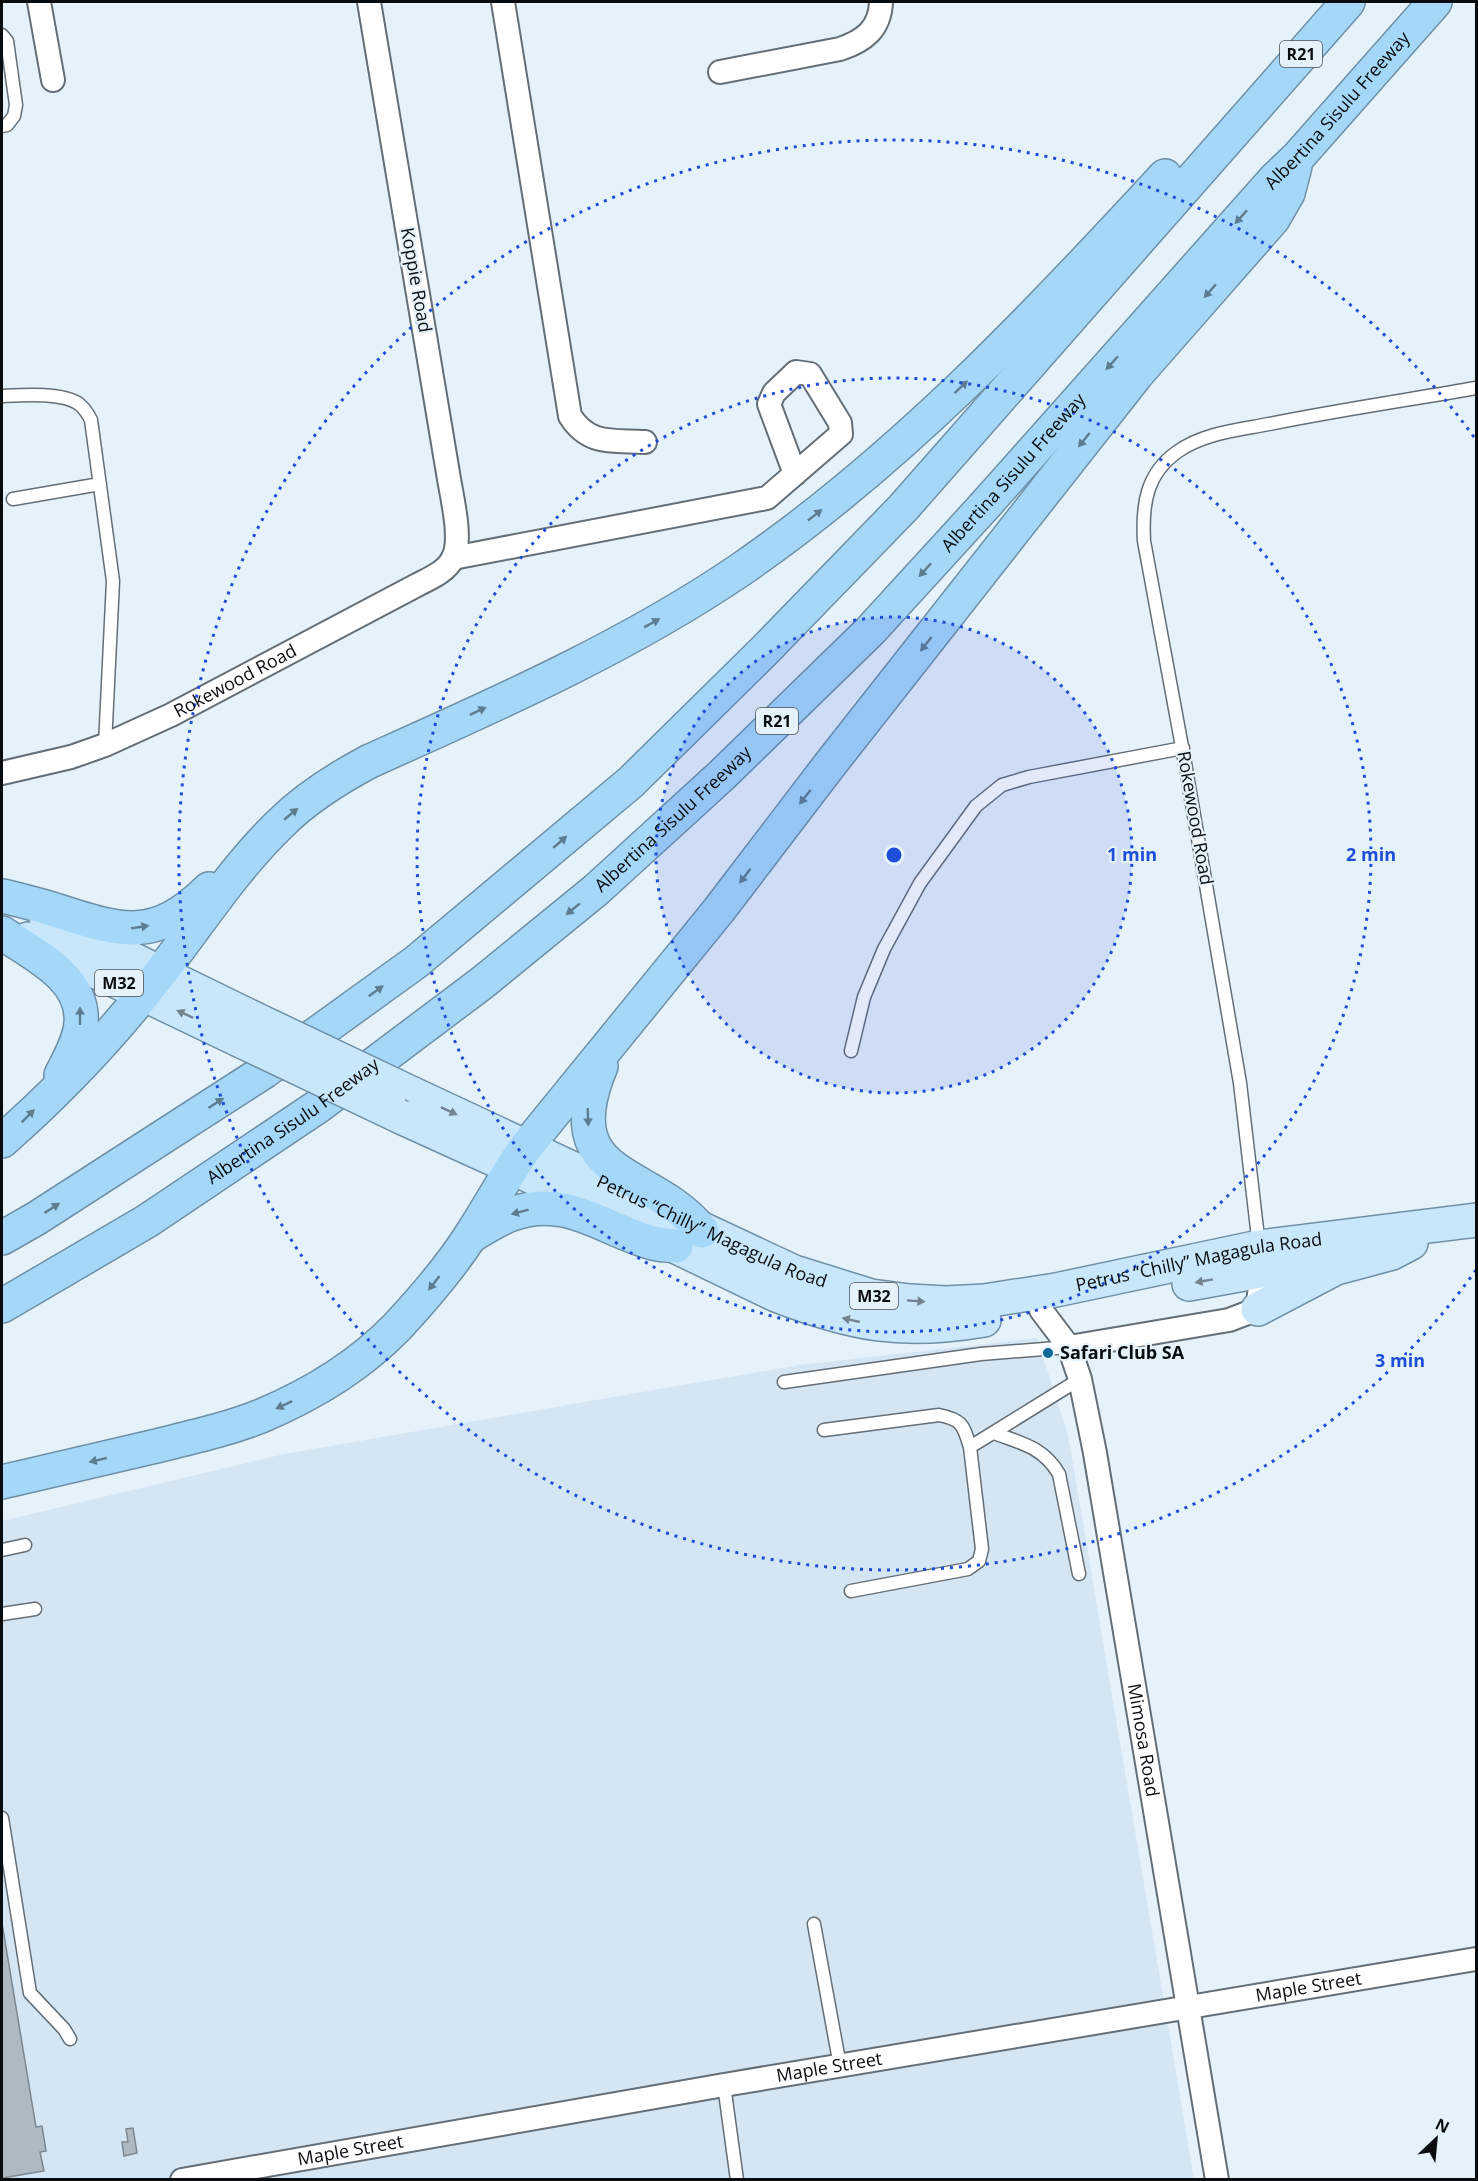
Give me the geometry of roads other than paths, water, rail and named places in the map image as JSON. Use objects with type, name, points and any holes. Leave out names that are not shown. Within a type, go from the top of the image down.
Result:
[{"type":"highway","name":"R21","points":[[2,1238],[37,1218],[265,1071],[397,976],[631,782],[766,649],[903,508],[1348,2]]},
{"type":"highway","name":"Albertina Sisulu Freeway","points":[[2,1306],[147,1221],[317,1107],[482,983],[596,890],[722,775],[870,631],[1435,2]]},
{"type":"highway","points":[[2,1141],[82,1064],[151,984],[250,856],[281,822],[314,794],[370,761],[579,663],[658,620],[738,571],[811,519],[870,472],[931,416],[1022,327],[1187,152],[1231,117],[1254,107]]},
{"type":"highway","points":[[2,1482],[212,1432],[260,1416],[304,1395],[342,1373],[370,1352],[397,1327],[431,1288],[470,1237],[519,1157],[719,910],[828,767],[1137,374],[1273,219],[1288,193],[1298,157]]},
{"type":"highway","points":[[2,906],[107,927],[140,929],[157,924],[192,906],[230,868],[250,856]]},
{"type":"highway","points":[[2,933],[54,970],[78,995],[81,1024],[70,1056],[54,1090]]},
{"type":"highway","points":[[470,1237],[512,1214],[548,1207],[592,1218],[655,1244],[689,1238],[693,1219],[614,1169],[595,1147],[588,1127],[589,1100],[611,1042]]},
{"type":"main road","name":"Petrus “Chilly” Magagula Road","points":[[2,906],[151,984],[689,1238],[871,1296],[946,1303],[984,1301],[1260,1259],[1476,1220]]},
{"type":"main road","name":"Petrus “Chilly” Magagula Road","points":[[689,1238],[776,1295],[858,1322],[891,1327],[951,1326],[1041,1310],[1260,1259],[1476,1234]]},
{"type":"main road","points":[[1258,1309],[1336,1268],[1392,1253],[1411,1243]]},
{"type":"street","points":[[39,2],[53,80]]},
{"type":"street","name":"Koppie Road","points":[[369,2],[448,472],[456,536],[453,558]]},
{"type":"street","points":[[503,2],[570,416],[577,427],[597,440],[645,442]]},
{"type":"street","points":[[720,72],[840,49],[857,43],[875,27],[880,16],[881,2]]},
{"type":"street","points":[[453,558],[767,498],[795,474]]},
{"type":"street","name":"Rokewood Road","points":[[2,773],[71,757],[105,745],[171,715],[419,584],[443,569],[453,558]]},
{"type":"street","name":"Rokewood Road","points":[[1258,1309],[1260,1259]]},
{"type":"street","points":[[1069,1347],[1229,1320],[1258,1309]]},
{"type":"street","name":"Mimosa Road","points":[[1041,1310],[1069,1347],[1080,1379],[1095,1453],[1217,2180]]},
{"type":"street","name":"Maple Street","points":[[182,2180],[724,2085],[1476,1959]]},
{"type":"lane","points":[[2,35],[8,41],[16,105],[14,116],[7,125],[2,126]]},
{"type":"lane","name":"Rokewood Road","points":[[1260,1259],[1240,1083],[1183,748],[1144,541],[1142,519],[1144,501],[1150,484],[1163,465],[1178,451],[1202,439],[1310,416],[1476,388]]},
{"type":"lane","points":[[2,396],[58,398],[78,404],[91,420],[113,581],[105,745]]},
{"type":"lane","points":[[13,499],[100,484]]},
{"type":"lane","points":[[851,1052],[864,997],[884,949],[920,883],[975,806],[1002,785],[1029,777],[1183,748]]},
{"type":"lane","points":[[784,1382],[981,1354],[1069,1347]]},
{"type":"lane","points":[[970,1447],[1080,1379]]},
{"type":"lane","points":[[824,1430],[939,1415],[953,1418],[963,1424],[970,1447],[982,1549],[978,1561],[968,1569],[850,1591]]},
{"type":"lane","points":[[994,1432],[1035,1449],[1051,1459],[1059,1474],[1079,1574]]},
{"type":"lane","points":[[2,1550],[25,1545]]},
{"type":"lane","points":[[2,1614],[34,1609]]},
{"type":"lane","points":[[2,1818],[30,1993],[70,2038]]},
{"type":"lane","points":[[814,1924],[840,2066]]},
{"type":"lane","points":[[724,2085],[737,2180]]},
{"type":"place","name":"Safari Club SA","points":[[1048,1353]]}]
